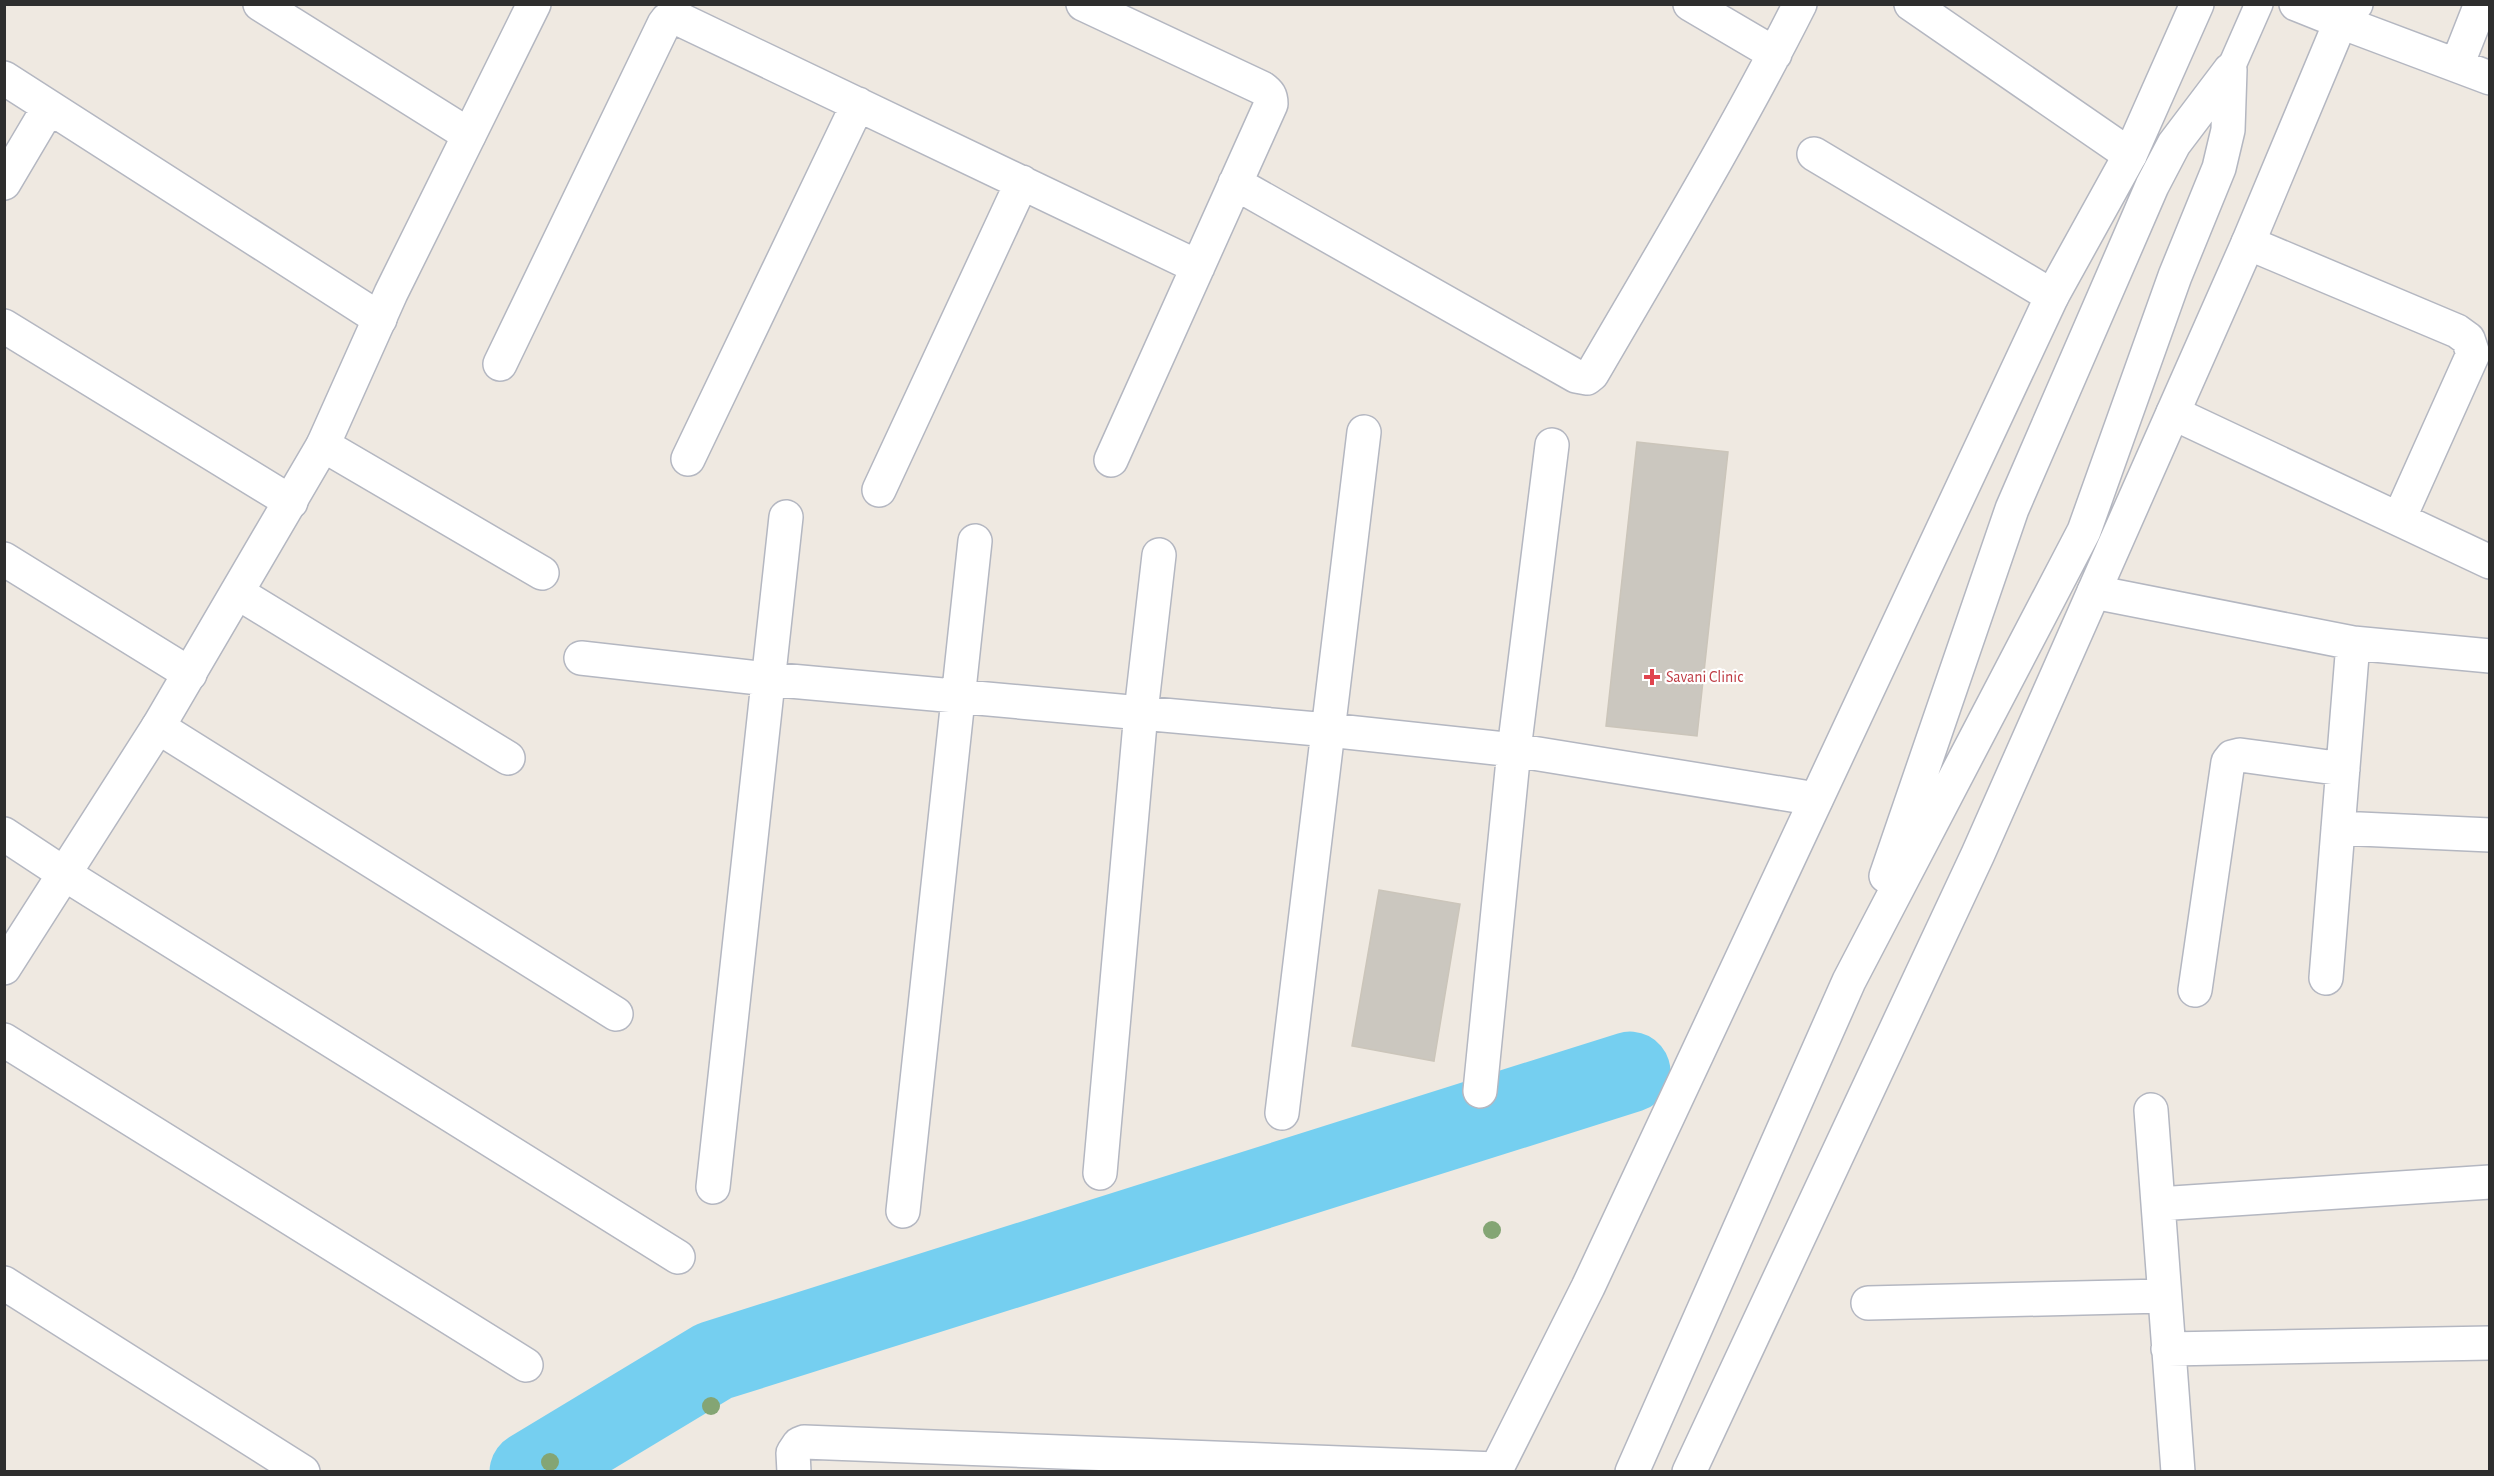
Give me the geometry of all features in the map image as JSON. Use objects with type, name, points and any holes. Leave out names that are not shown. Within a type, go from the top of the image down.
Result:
[{"type":"street","points":[[260,4],[469,135]]},
{"type":"street","points":[[4,968],[66,875],[158,727],[323,445],[380,319],[534,4]]},
{"type":"street","points":[[1083,4],[1269,93],[1271,104],[1111,460]]},
{"type":"street","points":[[1690,4],[1775,54]]},
{"type":"street","points":[[1235,183],[1576,376],[1587,378],[1592,374],[1678,226],[1775,54],[1800,4]]},
{"type":"street","points":[[1911,4],[2130,154]]},
{"type":"street","points":[[794,1472],[793,1453],[799,1444],[804,1442],[1496,1470],[1588,1287],[2052,296],[2130,154],[2197,4]]},
{"type":"street","points":[[2296,4],[2348,10],[2457,65],[2490,78]]},
{"type":"street","points":[[2457,65],[2481,4]]},
{"type":"street","points":[[1689,1472],[1978,854],[2248,243],[2348,10]]},
{"type":"street","points":[[500,364],[667,20],[677,18],[1198,267]]},
{"type":"street","points":[[1632,1472],[1849,981],[2084,531],[2175,276],[2219,168],[2228,130],[2230,70]]},
{"type":"street","points":[[1849,981],[2012,509],[2152,186],[2174,144],[2230,70]]},
{"type":"street","points":[[4,78],[380,319]]},
{"type":"street","points":[[688,459],[858,104]]},
{"type":"street","points":[[4,183],[50,107]]},
{"type":"street","points":[[1814,154],[2052,296]]},
{"type":"street","points":[[879,490],[1022,182]]},
{"type":"street","points":[[2248,243],[2457,331],[2468,339],[2473,354],[2399,519]]},
{"type":"street","points":[[4,326],[291,502]]},
{"type":"street","points":[[2173,413],[2490,562]]},
{"type":"street","points":[[1282,1113],[1364,432]]},
{"type":"street","points":[[323,445],[542,573]]},
{"type":"street","points":[[1480,1091],[1514,750],[1552,445]]},
{"type":"street","points":[[713,1187],[786,517]]},
{"type":"street","points":[[903,1212],[975,541]]},
{"type":"street","points":[[1100,1173],[1141,712],[1159,555]]},
{"type":"street","points":[[4,559],[190,674]]},
{"type":"street","points":[[2094,592],[2353,643],[2490,656]]},
{"type":"street","points":[[238,593],[508,758]]},
{"type":"street","points":[[2326,978],[2353,643]]},
{"type":"street","points":[[581,658],[768,679],[1141,712],[1514,750],[1816,800]]},
{"type":"street","points":[[158,727],[616,1014]]},
{"type":"street","points":[[2195,990],[2228,762],[2240,755],[2343,769]]},
{"type":"street","points":[[2338,828],[2490,835]]},
{"type":"street","points":[[4,834],[678,1257]]},
{"type":"street","points":[[4,1040],[526,1365]]},
{"type":"street","points":[[2151,1110],[2178,1472]]},
{"type":"street","points":[[2158,1204],[2490,1182]]},
{"type":"street","points":[[4,1283],[303,1472]]},
{"type":"street","points":[[1868,1303],[2164,1296]]},
{"type":"street","points":[[2168,1349],[2490,1343]]},
{"type":"lane","points":[[2230,70],[2259,4]]},
{"type":"building","points":[[1637,442],[1728,452],[1697,736],[1606,726]]},
{"type":"building","points":[[1379,890],[1460,904],[1434,1061],[1352,1046]]},
{"type":"waterway","points":[[530,1472],[714,1361],[1630,1072]]},
{"type":"place","name":"Savani Clinic","points":[[1652,677]]}]
